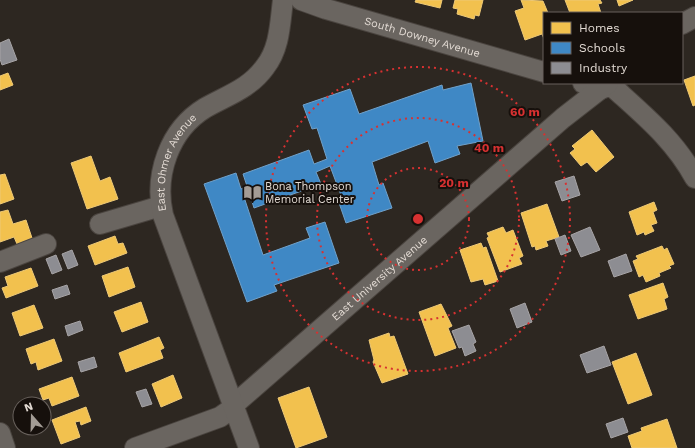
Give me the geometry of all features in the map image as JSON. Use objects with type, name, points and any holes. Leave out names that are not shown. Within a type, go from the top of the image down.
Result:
[{"type":"street","name":"East Ohmer Avenue","points":[[249,448],[161,206],[160,190],[163,167],[172,145],[180,131],[191,119],[204,109],[248,86],[265,67],[276,46],[283,0]]},
{"type":"street","name":"South Downey Avenue","points":[[301,0],[322,8],[543,72]]},
{"type":"street","points":[[683,23],[695,17]]},
{"type":"street","points":[[598,85],[609,86],[615,90],[662,131],[684,159],[695,178]]},
{"type":"street","name":"East University Avenue","points":[[135,448],[220,417],[563,118],[598,85]]},
{"type":"street","points":[[100,224],[161,206]]},
{"type":"street","points":[[0,262],[46,244]]},
{"type":"street","points":[[0,433],[6,448]]},
{"type":"building: Homes","points":[[416,0],[442,0],[440,8],[415,2]]},
{"type":"building: Homes","points":[[455,0],[483,0],[479,16],[475,15],[474,19],[457,14],[458,9],[453,8]]},
{"type":"building: Homes","points":[[521,0],[543,1],[548,12],[543,12],[543,36],[542,34],[525,40],[515,11],[524,8]]},
{"type":"building: Homes","points":[[565,0],[600,0],[602,3],[598,4],[601,12],[570,12]]},
{"type":"building: Homes","points":[[617,0],[633,0],[619,6]]},
{"type":"building: Homes","points":[[8,73],[13,85],[0,90],[0,76]]},
{"type":"building: Homes","points":[[695,76],[695,105],[693,106],[684,80]]},
{"type":"building: Homes","points":[[592,130],[614,157],[596,172],[587,162],[581,166],[570,153],[575,149],[572,146]]},
{"type":"building: Homes","points":[[91,156],[100,181],[110,177],[118,199],[87,209],[71,163]]},
{"type":"building: Homes","points":[[5,174],[14,199],[0,204],[0,175]]},
{"type":"building: Homes","points":[[654,202],[657,210],[653,212],[657,223],[651,225],[654,231],[645,235],[644,232],[637,235],[629,212]]},
{"type":"building: Homes","points":[[547,204],[559,237],[546,241],[548,246],[536,250],[535,246],[532,247],[521,213]]},
{"type":"building: Homes","points":[[8,210],[13,224],[26,220],[32,238],[17,244],[14,237],[0,242],[0,212]]},
{"type":"building: Homes","points":[[503,227],[506,233],[513,230],[523,256],[519,258],[522,264],[500,272],[487,238],[489,237],[487,233]]},
{"type":"building: Homes","points":[[115,236],[118,244],[123,243],[127,253],[95,265],[88,246]]},
{"type":"building: Homes","points":[[481,243],[483,248],[486,247],[498,281],[485,285],[483,279],[471,282],[460,250]]},
{"type":"building: Homes","points":[[662,246],[664,250],[667,248],[674,264],[669,266],[671,268],[659,273],[660,276],[646,282],[643,275],[639,277],[633,261],[638,259],[636,256]]},
{"type":"building: Homes","points":[[128,267],[135,287],[109,297],[102,276]]},
{"type":"building: Homes","points":[[31,268],[38,286],[6,298],[2,288],[8,286],[5,277]]},
{"type":"building: Homes","points":[[663,283],[668,297],[664,299],[667,309],[638,319],[629,295]]},
{"type":"building: Homes","points":[[141,302],[148,322],[122,332],[114,312]]},
{"type":"building: Homes","points":[[441,304],[452,326],[448,328],[456,348],[435,356],[419,312]]},
{"type":"building: Homes","points":[[34,305],[43,328],[20,336],[12,313]]},
{"type":"building: Homes","points":[[389,333],[390,337],[394,336],[408,374],[382,383],[373,362],[374,360],[369,340]]},
{"type":"building: Homes","points":[[159,337],[164,348],[160,350],[163,358],[126,372],[119,353]]},
{"type":"building: Homes","points":[[54,339],[62,361],[38,370],[36,362],[31,364],[26,349]]},
{"type":"building: Homes","points":[[636,353],[652,395],[628,404],[612,362]]},
{"type":"building: Homes","points":[[173,375],[182,398],[161,407],[152,384]]},
{"type":"building: Homes","points":[[72,377],[79,396],[52,406],[52,396],[42,396],[39,389]]},
{"type":"building: Homes","points":[[309,387],[327,437],[296,448],[278,398]]},
{"type":"building: Homes","points":[[86,407],[91,421],[81,425],[80,421],[75,422],[80,437],[61,444],[52,420]]},
{"type":"building: Homes","points":[[667,419],[677,448],[632,448],[628,436],[642,431],[641,428]]},
{"type":"building: Schools","name":"Bona Thompson Memorial Center","points":[[471,83],[483,141],[457,146],[460,154],[435,163],[428,141],[372,162],[379,185],[383,183],[392,208],[346,223],[338,200],[342,198],[330,166],[316,172],[321,184],[254,208],[250,195],[244,197],[263,255],[310,238],[306,228],[325,222],[339,263],[274,285],[277,291],[247,302],[204,184],[236,173],[241,189],[247,186],[243,174],[309,150],[314,164],[327,159],[317,128],[312,129],[303,105],[350,89],[359,114],[442,85],[443,90]]},
{"type":"building: Industry","points":[[9,39],[17,60],[2,65],[0,59],[0,43]]},
{"type":"building: Industry","points":[[574,176],[580,195],[562,201],[555,182]]},
{"type":"building: Industry","points":[[590,227],[600,250],[581,257],[571,235]]},
{"type":"building: Industry","points":[[565,235],[571,251],[561,255],[555,239]]},
{"type":"building: Industry","points":[[72,250],[78,265],[68,269],[62,254]]},
{"type":"building: Industry","points":[[626,254],[632,271],[614,277],[608,261]]},
{"type":"building: Industry","points":[[56,255],[62,270],[52,274],[46,259]]},
{"type":"building: Industry","points":[[67,285],[70,294],[55,299],[52,290]]},
{"type":"building: Industry","points":[[525,303],[532,322],[517,328],[510,309]]},
{"type":"building: Industry","points":[[80,321],[83,330],[68,336],[65,326]]},
{"type":"building: Industry","points":[[469,325],[476,342],[473,344],[476,351],[465,356],[462,347],[459,348],[452,331]]},
{"type":"building: Industry","points":[[604,346],[611,365],[587,373],[580,355]]},
{"type":"building: Industry","points":[[94,357],[97,367],[81,372],[78,362]]},
{"type":"building: Industry","points":[[146,389],[152,404],[142,407],[136,392]]},
{"type":"building: Industry","points":[[623,418],[628,432],[611,438],[606,424]]},
{"type":"place","name":"Bona Thompson Memorial Center","points":[[252,192]]}]
